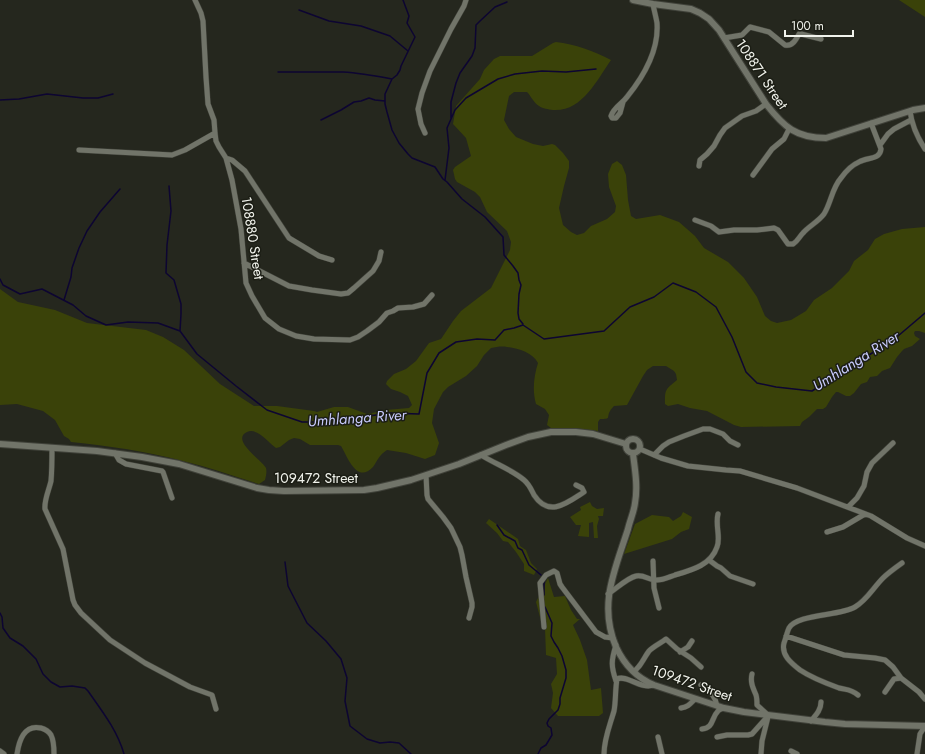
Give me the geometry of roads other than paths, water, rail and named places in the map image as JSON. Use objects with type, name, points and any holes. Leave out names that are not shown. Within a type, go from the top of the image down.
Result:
[{"type":"street","name":"108880 Street","points":[[195,0],[203,21],[208,104],[214,120],[215,133],[219,147],[226,158],[232,180],[241,229],[246,282],[252,296],[265,318],[279,329],[296,336],[314,339],[350,340],[367,331],[393,310],[424,304],[432,295]]},
{"type":"street","points":[[425,133],[419,117],[418,109],[422,93],[432,67],[466,0]]},
{"type":"street","name":"108871 Street","points":[[633,0],[686,8],[700,13],[712,22],[724,38],[766,104],[789,129],[804,136],[826,138],[910,111],[925,108]]},
{"type":"street","points":[[623,102],[642,77],[653,52],[657,27],[653,4]]},
{"type":"street","points":[[724,38],[742,34],[750,28],[769,32],[787,46],[791,45],[799,34],[821,39]]},
{"type":"street","points":[[699,166],[700,160],[708,154],[725,128],[742,116],[756,111],[766,104]]},
{"type":"street","points":[[910,111],[911,120],[919,140],[925,149]]},
{"type":"street","points":[[880,145],[888,134],[894,129],[911,120]]},
{"type":"street","points":[[695,220],[711,226],[719,232],[774,228],[778,230],[788,244],[793,244],[824,214],[841,176],[859,162],[878,156],[881,149],[871,123]]},
{"type":"street","points":[[753,175],[772,149],[784,140],[789,129]]},
{"type":"street","points":[[79,150],[172,155],[185,150],[215,133]]},
{"type":"street","points":[[226,158],[232,160],[245,171],[289,238],[311,253],[332,260]]},
{"type":"street","points":[[244,263],[289,286],[341,294],[348,293],[372,271],[379,261],[380,252]]},
{"type":"street","points":[[654,455],[669,442],[703,429],[710,429],[723,434],[730,441],[738,445]]},
{"type":"street","name":"109472 Street","points":[[0,444],[97,450],[142,457],[179,464],[257,488],[269,490],[364,490],[390,485],[459,464],[528,437],[551,432],[593,434],[626,444]]},
{"type":"street","points":[[630,439],[637,440],[641,444],[638,452],[633,454],[627,450],[626,444],[630,439]]},
{"type":"street","points":[[848,508],[857,498],[864,486],[866,472],[872,463],[893,444]]},
{"type":"street","points":[[52,448],[52,469],[45,510],[63,549],[73,600],[77,609],[118,646],[156,669],[212,696],[216,709]]},
{"type":"street","points":[[640,449],[688,466],[740,471],[797,488],[870,516],[903,536],[925,546]]},
{"type":"street","points":[[115,453],[119,460],[126,464],[162,471],[172,498]]},
{"type":"street","name":"109472 Street","points":[[633,454],[636,483],[635,503],[616,562],[608,594],[610,627],[613,638],[628,667],[646,681],[654,685],[735,711],[845,724],[925,726]]},
{"type":"street","points":[[481,455],[518,475],[530,486],[533,494],[540,502],[547,506],[554,507],[564,505],[584,492],[582,488],[576,485]]},
{"type":"street","points":[[426,475],[428,499],[451,528],[460,547],[472,603],[469,618]]},
{"type":"street","points":[[608,594],[638,575],[654,580],[662,580],[694,569],[709,560],[718,545],[718,514]]},
{"type":"street","points":[[827,532],[843,527],[865,514]]},
{"type":"street","points":[[709,560],[730,576],[753,584]]},
{"type":"street","points":[[653,561],[654,588],[658,608]]},
{"type":"street","points":[[858,695],[850,690],[840,688],[799,670],[784,653],[786,636],[790,626],[798,621],[846,611],[856,607],[883,578],[902,563]]},
{"type":"street","points":[[544,627],[540,583],[546,575],[554,571],[558,573],[562,587],[592,627],[600,635],[613,638]]},
{"type":"street","points":[[786,636],[844,655],[882,659],[889,663],[901,678],[919,692],[925,699]]},
{"type":"street","points":[[634,672],[636,667],[639,666],[650,651],[666,639],[680,652],[691,658],[701,667]]},
{"type":"street","points":[[680,652],[688,647],[692,641]]},
{"type":"street","points":[[604,754],[606,736],[614,708],[616,681],[612,669],[612,658],[616,646]]},
{"type":"street","points":[[752,674],[752,687],[756,696],[757,706],[768,716]]},
{"type":"street","points":[[616,681],[621,678],[646,686],[654,685]]},
{"type":"street","points":[[885,692],[894,678],[901,678]]},
{"type":"street","points":[[701,685],[714,696],[721,707],[710,726],[706,729],[702,729]]},
{"type":"street","points":[[681,708],[691,704],[695,699]]},
{"type":"street","points":[[811,721],[821,706],[821,702]]},
{"type":"street","points":[[717,737],[752,734],[768,716]]},
{"type":"street","points":[[761,754],[768,716]]},
{"type":"street","points":[[918,754],[920,734],[925,726]]},
{"type":"street","points":[[17,754],[25,731],[34,728],[40,728],[49,732],[53,740],[54,754]]},
{"type":"street","points":[[658,737],[662,754]]},
{"type":"street","points":[[0,751],[4,754]]},
{"type":"street","points":[[791,751],[796,754]]},
{"type":"waterway","points":[[403,0],[409,16],[407,23],[415,37],[400,70],[392,79],[385,94],[385,104],[392,130],[399,143],[412,158],[435,167],[443,179],[462,199],[485,217],[503,237],[504,255],[518,273],[521,285],[518,313],[519,319],[523,324]]},
{"type":"waterway","points":[[451,118],[451,102],[456,83],[460,73],[472,56],[475,48],[476,25],[495,7],[507,2]]},
{"type":"waterway","points":[[299,10],[329,21],[361,26],[390,36],[408,51]]},
{"type":"waterway","points":[[445,180],[449,148],[447,128],[455,110],[466,98],[498,79],[515,74],[542,71],[566,72],[596,69]]},
{"type":"waterway","points":[[278,72],[343,72],[392,79]]},
{"type":"waterway","points":[[0,100],[19,99],[47,94],[83,98],[98,98],[113,94]]},
{"type":"waterway","points":[[321,120],[354,102],[369,98],[385,101]]},
{"type":"waterway","points":[[169,186],[171,211],[167,245],[166,273],[174,280],[181,304],[180,331]]},
{"type":"waterway","points":[[64,300],[71,277],[72,268],[87,231],[100,212],[120,189]]},
{"type":"waterway","name":"Umhlanga River","points":[[0,279],[3,285],[20,294],[42,289],[73,305],[86,316],[106,325],[128,322],[158,323],[180,331],[197,354],[267,410],[302,422],[330,422],[389,413],[419,414],[427,373],[439,353],[456,342],[477,339],[495,340],[504,330],[523,325],[544,339],[604,331],[630,307],[654,297],[673,283],[696,292],[716,307],[732,337],[746,372],[757,383],[776,387],[812,391],[898,336],[925,313]]},
{"type":"waterway","points":[[497,525],[504,535],[515,541],[518,548],[522,550],[529,565],[541,575]]},
{"type":"waterway","points":[[285,562],[288,586],[307,623],[326,641],[341,659],[347,678],[345,701],[350,726],[367,739],[380,743],[399,743],[411,754]]},
{"type":"waterway","points":[[544,581],[544,595]]},
{"type":"waterway","points":[[538,754],[552,735],[551,728],[547,723],[558,710],[566,678],[566,670],[562,656],[551,636],[552,623],[545,607]]},
{"type":"waterway","points":[[0,613],[3,628],[10,638],[23,646],[36,659],[43,674],[51,682],[60,687],[72,686],[85,688],[88,691],[104,713],[121,745],[124,754]]}]
